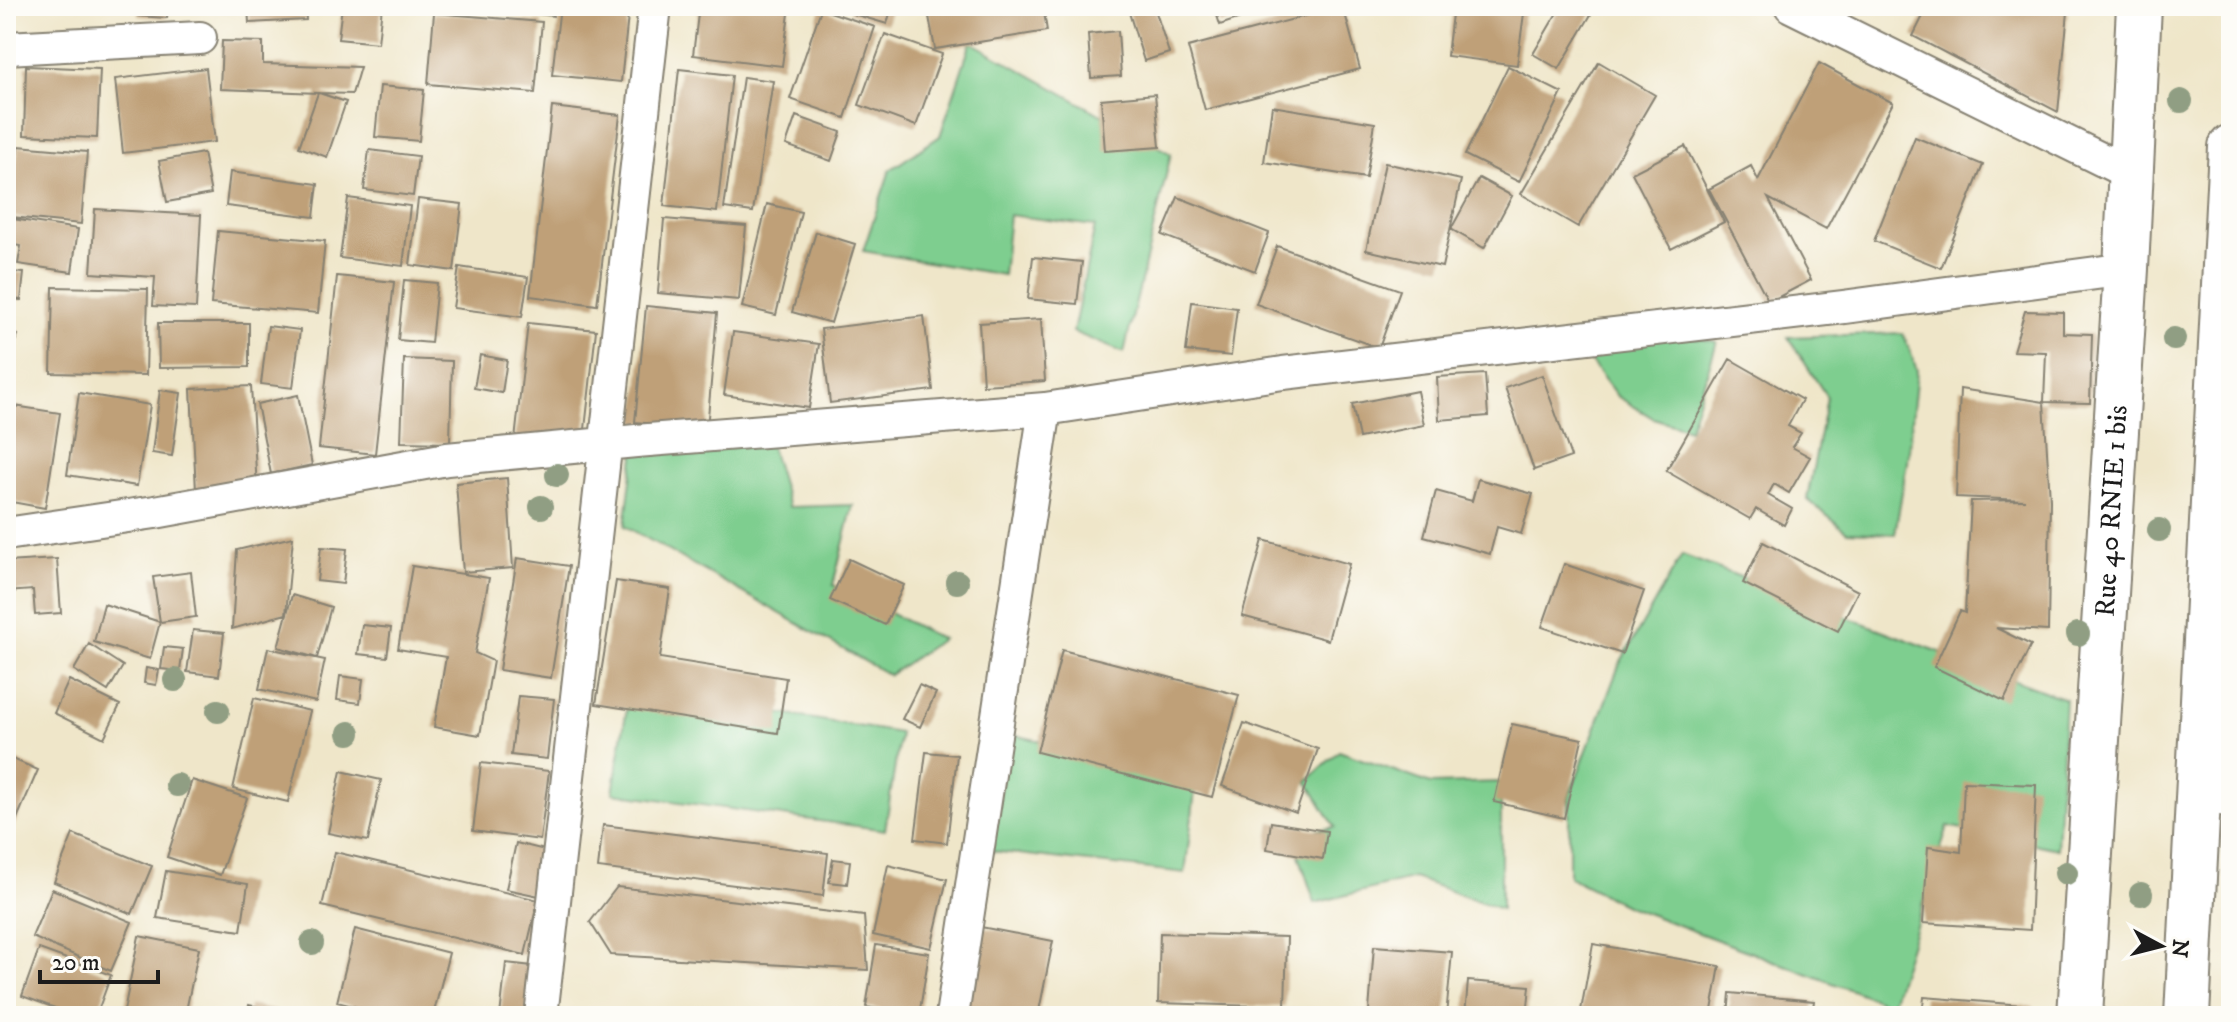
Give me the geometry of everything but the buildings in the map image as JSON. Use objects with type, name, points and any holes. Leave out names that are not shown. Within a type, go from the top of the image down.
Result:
[{"type":"main road","name":"Rue 40 RNIE 1 bis","points":[[2080,1016],[2139,6]]},
{"type":"main road","points":[[2187,1016],[2215,798],[2231,147]]},
{"type":"street","points":[[541,1016],[655,6]]},
{"type":"street","points":[[1791,6],[2131,174]]},
{"type":"street","points":[[6,48],[200,38]]},
{"type":"street","points":[[6,534],[155,512],[447,459],[605,443],[1045,409],[1283,373],[1844,307],[2126,269]]},
{"type":"street","points":[[952,1016],[1045,409]]},
{"type":"green space","points":[[971,42],[1171,154],[1124,353],[1073,332],[1095,226],[1009,215],[1003,275],[863,251],[890,170],[940,136]]},
{"type":"green space","points":[[1673,333],[1717,342],[1689,429],[1653,418],[1617,396],[1581,349]]},
{"type":"green space","points":[[1903,333],[1917,370],[1909,450],[1895,534],[1847,532],[1807,499],[1827,397],[1788,337]]},
{"type":"green space","points":[[766,431],[789,507],[853,505],[833,585],[942,639],[889,675],[625,526],[636,441]]},
{"type":"green space","points":[[1682,555],[2065,699],[2057,849],[1948,826],[1891,1005],[1627,906],[1569,877],[1569,797],[1620,663]]},
{"type":"green space","points":[[630,689],[900,733],[885,830],[613,793]]},
{"type":"green space","points":[[1009,734],[1197,775],[1185,873],[991,851]]},
{"type":"green space","points":[[1339,751],[1431,784],[1501,782],[1501,909],[1414,878],[1315,903],[1292,834],[1335,827],[1307,781]]}]
